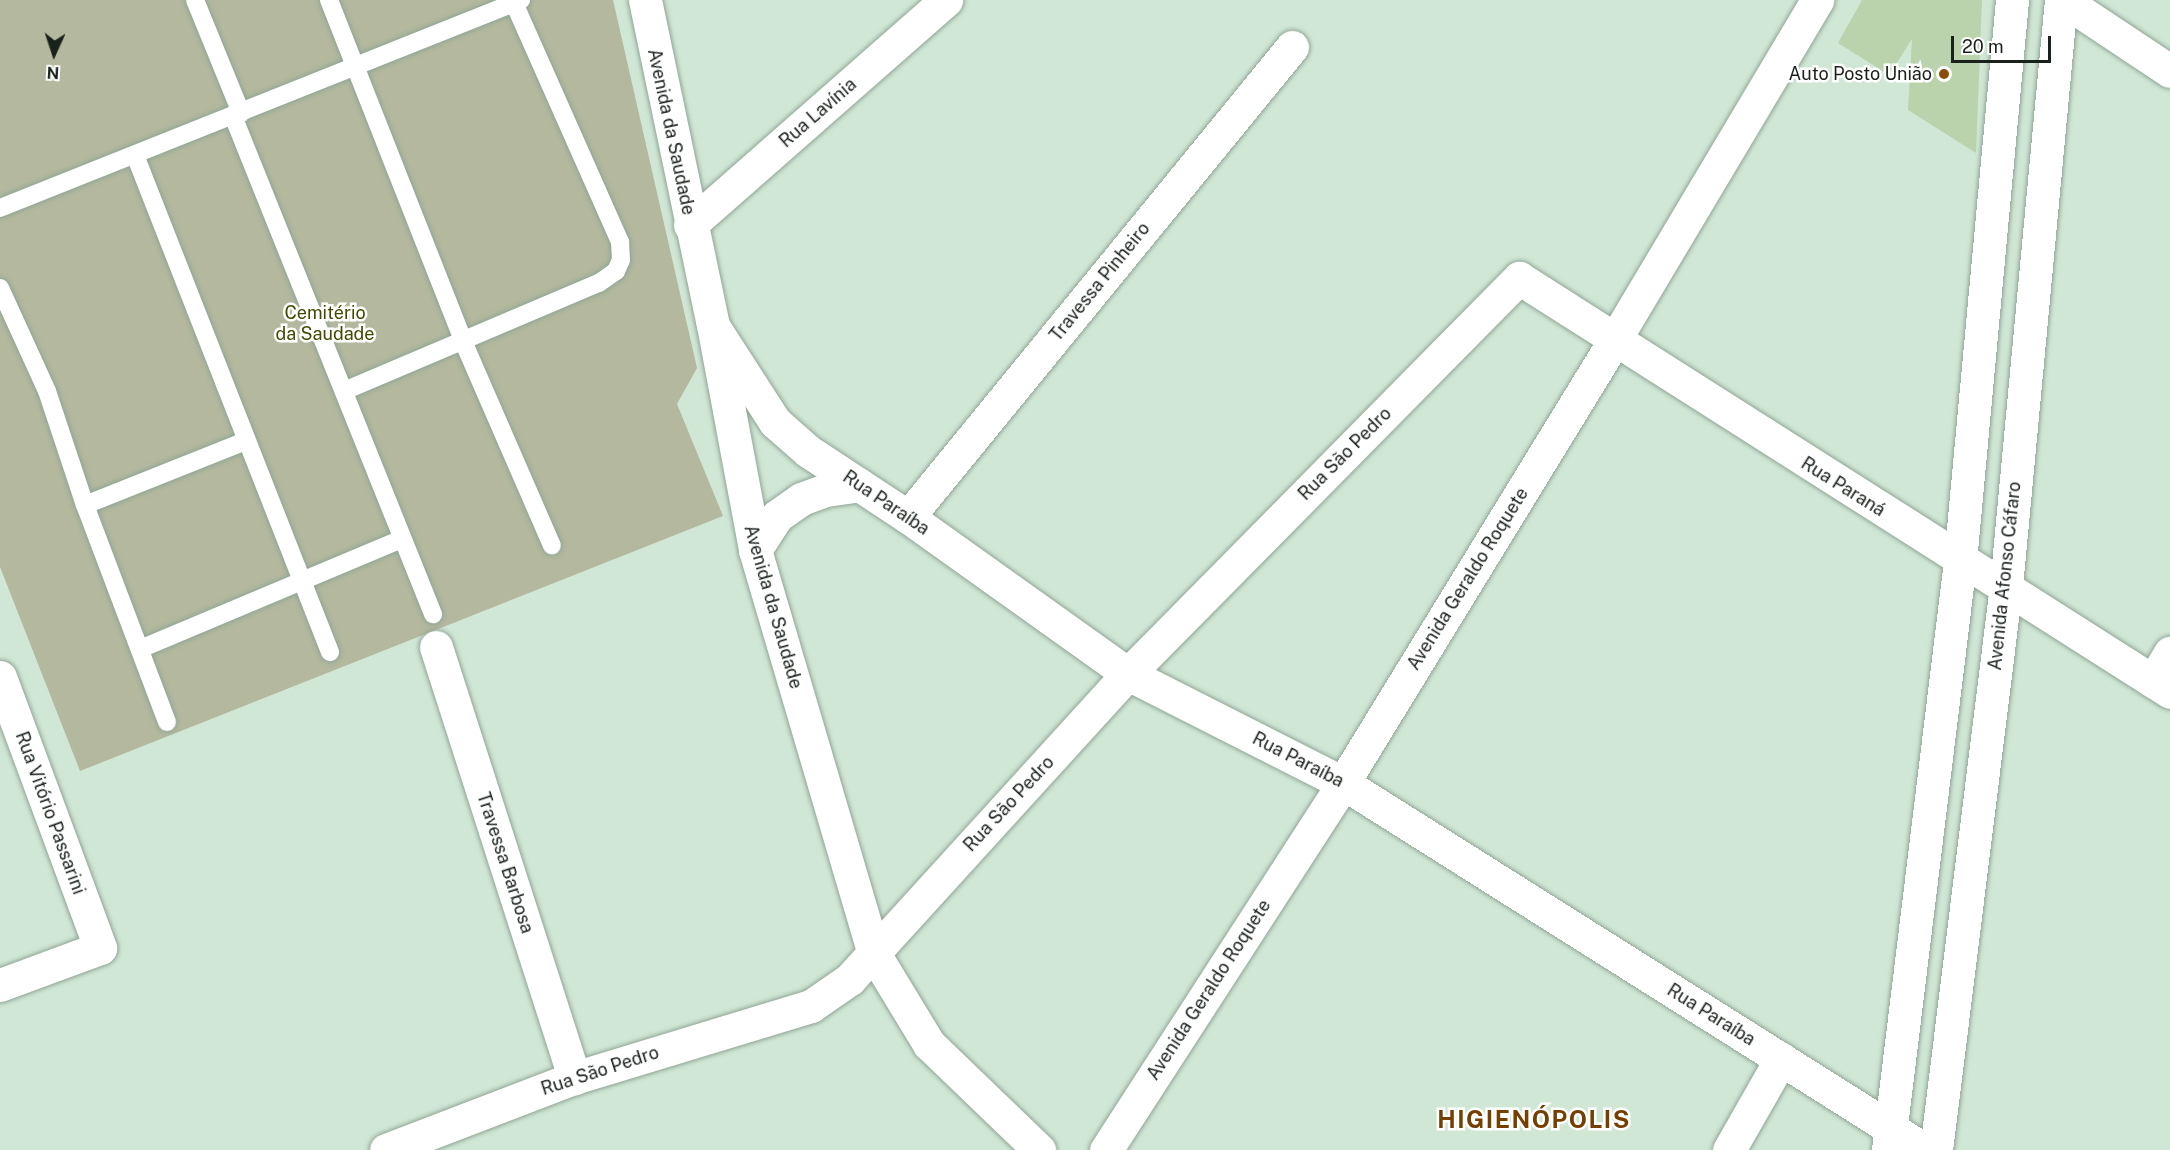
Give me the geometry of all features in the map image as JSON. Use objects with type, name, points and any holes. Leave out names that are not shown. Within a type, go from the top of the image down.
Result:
[{"type":"street","name":"Avenida da Saudade","points":[[645,0],[690,225],[713,325],[755,550],[873,952],[928,1044],[1039,1150]]},
{"type":"street","name":"Rua Lavínia","points":[[690,225],[946,0]]},
{"type":"street","name":"Avenida Geraldo Roquete","points":[[1107,1150],[1343,783],[1614,341],[1816,0]]},
{"type":"street","points":[[1890,1139],[1960,561],[2012,0]]},
{"type":"street","points":[[2062,0],[2170,71]]},
{"type":"street","name":"Avenida Afonso Cáfaro","points":[[1936,1150],[2006,586],[2062,0]]},
{"type":"street","name":"Travessa Pinheiro","points":[[909,517],[1292,47]]},
{"type":"street","name":"Rua Paraná","points":[[1519,278],[1960,561],[2006,586],[2161,686]]},
{"type":"street","name":"Rua São Pedro","points":[[386,1150],[440,1139],[574,1078],[811,1005],[850,979],[1128,674],[1519,278]]},
{"type":"street","name":"Rua Paraíba","points":[[713,325],[745,381],[775,422],[808,451],[909,517],[1128,674],[1343,783],[1781,1059],[1890,1139],[1925,1150]]},
{"type":"street","points":[[755,550],[777,516],[801,499],[826,490],[860,485]]},
{"type":"street","name":"Travessa Barbosa","points":[[436,648],[574,1078]]},
{"type":"street","points":[[2161,686],[2170,653]]},
{"type":"street","name":"Rua Vitório Passarini","points":[[0,677],[100,948],[0,985]]},
{"type":"street","points":[[1729,1150],[1781,1059]]},
{"type":"lane","points":[[195,0],[344,391],[433,614]]},
{"type":"lane","points":[[329,0],[463,341],[552,546]]},
{"type":"lane","points":[[0,208],[516,1],[620,242],[621,260],[616,271],[599,283],[344,391]]},
{"type":"lane","points":[[135,155],[330,652]]},
{"type":"lane","points":[[0,288],[47,391],[85,505],[168,722]]},
{"type":"lane","points":[[85,505],[246,441]]},
{"type":"lane","points":[[140,649],[301,579],[402,539]]},
{"type":"green space","name":"Cemitério da Saudade","points":[[0,0],[613,0],[697,368],[677,404],[723,516],[80,771],[0,567]]},
{"type":"building","name":"Auto Posto União","points":[[1862,0],[1982,0],[1976,153],[1908,110],[1912,39],[1889,75],[1838,43]]},
{"type":"place","name":"Auto Posto União","points":[[1944,74]]},
{"type":"district","name":"HIGIENÓPOLIS","points":[[1534,1120]]}]
